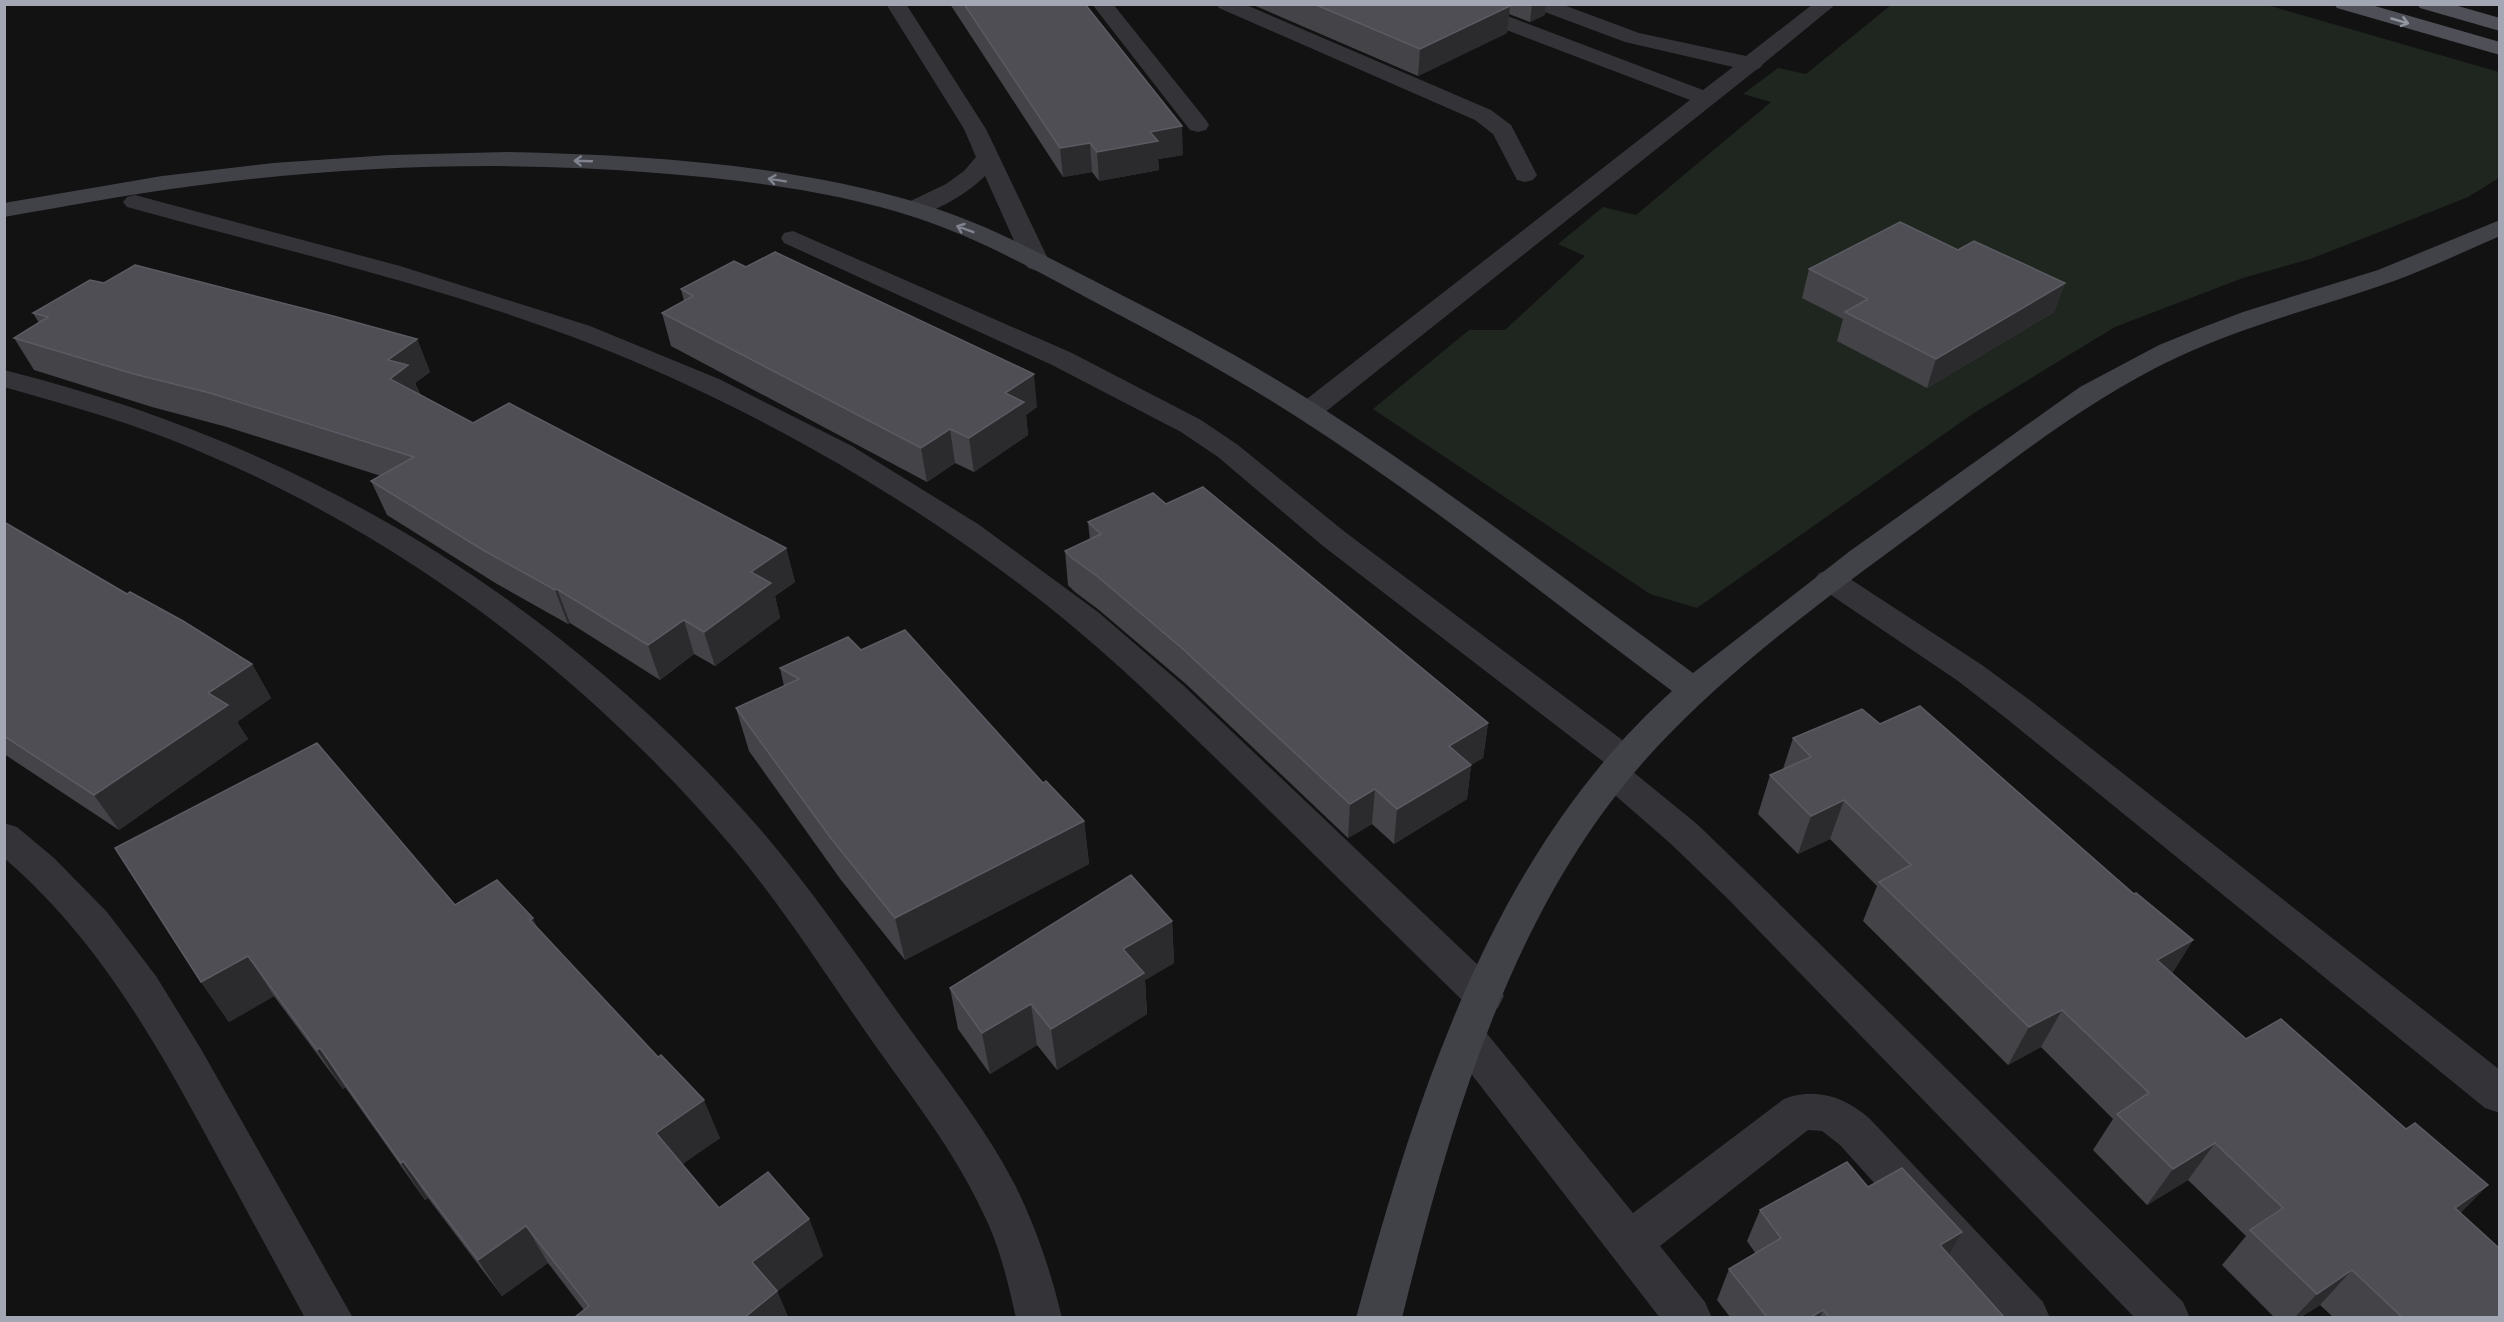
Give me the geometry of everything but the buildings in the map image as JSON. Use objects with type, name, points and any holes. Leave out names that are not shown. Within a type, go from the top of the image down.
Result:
[{"type":"main road","points":[[2344,4],[2499,49]]},
{"type":"main road","points":[[2427,4],[2499,25]]},
{"type":"street","points":[[896,4],[975,129],[1037,263]]},
{"type":"street","points":[[1102,4],[1198,126]]},
{"type":"street","points":[[1226,4],[1483,115],[1503,130],[1525,175]]},
{"type":"street","points":[[1456,4],[1708,99]]},
{"type":"street","points":[[1541,4],[1632,38],[1753,64]]},
{"type":"street","points":[[1309,411],[1753,64],[1814,7]]},
{"type":"street","points":[[913,208],[940,198],[961,186],[977,172],[987,158]]},
{"type":"street","points":[[4,210],[211,177],[311,166],[428,160],[532,159],[632,163],[729,173],[823,188],[913,208],[1002,244],[1173,333],[1309,411],[1413,484],[1693,690]]},
{"type":"street","points":[[4,224],[192,193],[303,182],[411,176],[515,175],[615,179],[713,188],[807,203],[889,221],[974,251],[1037,263]]},
{"type":"street","points":[[135,202],[442,285],[542,317],[642,355],[711,386],[840,452],[940,513],[1040,584],[1143,668],[1484,996]]},
{"type":"street","points":[[1379,1317],[1396,1250],[1432,1133],[1466,1037],[1522,913],[1555,858],[1619,767],[1693,690],[1830,580],[2091,393],[2128,371],[2210,334],[2252,318],[2387,275],[2499,227]]},
{"type":"street","points":[[793,238],[1062,359],[1191,426],[1228,451],[1619,767],[2167,1317]]},
{"type":"street","points":[[4,378],[103,406],[179,433],[253,464],[326,499],[398,540],[469,586],[540,638],[608,696],[678,762],[746,838],[814,924],[968,1144],[994,1188],[1015,1237],[1039,1317]]},
{"type":"street","points":[[1830,580],[1970,673],[2019,710],[2499,1095]]},
{"type":"street","points":[[4,837],[41,868],[94,923],[142,988],[192,1071],[330,1317]]},
{"type":"street","points":[[1466,1037],[1689,1317]]},
{"type":"street","points":[[1630,1242],[1799,1112],[1818,1110],[1839,1117],[1856,1132],[2027,1317]]},
{"type":"shaded area","points":[[1891,5],[2267,5],[2499,72],[2499,178],[2468,197],[2390,228],[2310,259],[2243,278],[2115,327],[1974,413],[1697,608],[1650,594],[1373,409],[1469,330],[1505,330],[1585,256],[1558,244],[1603,207],[1636,215],[1771,102],[1743,94],[1778,68],[1806,74]]}]
